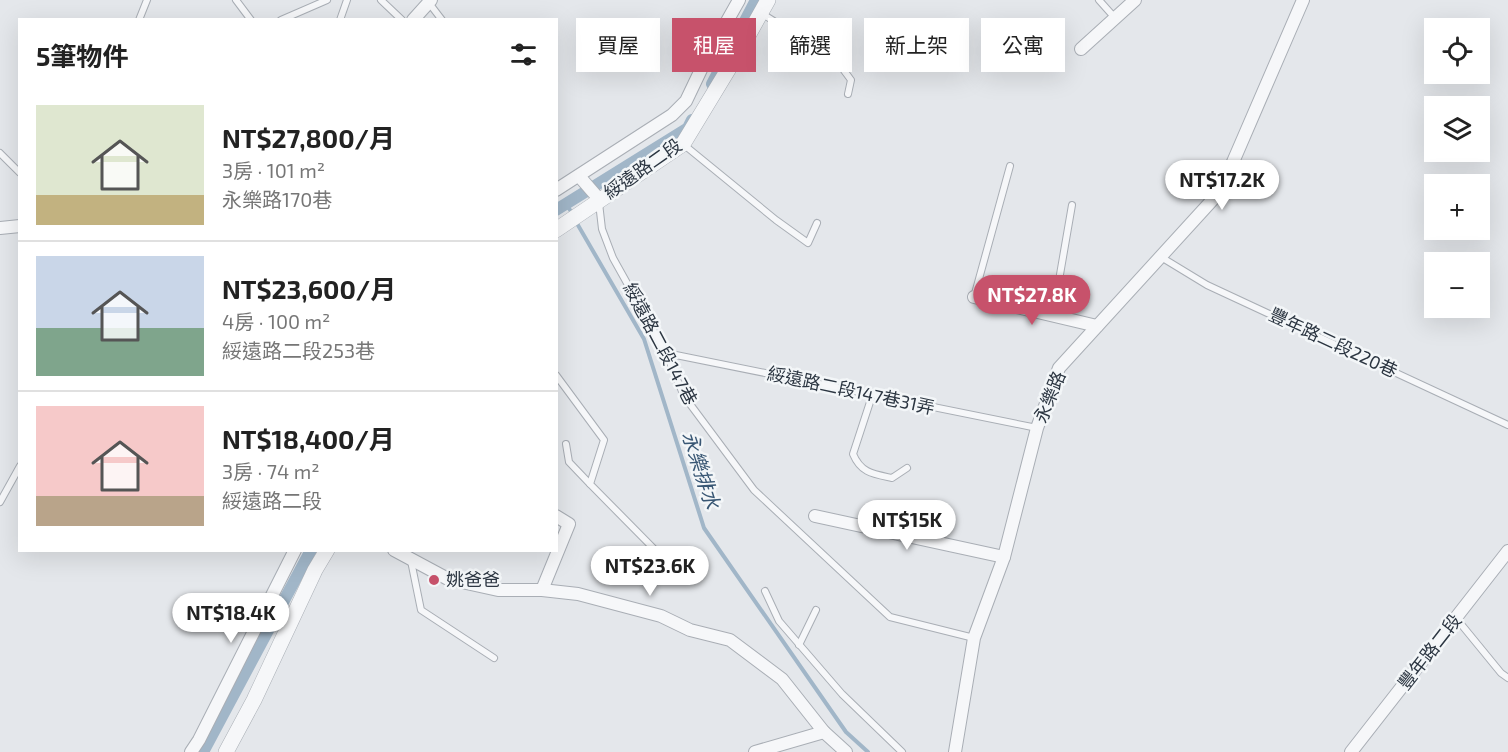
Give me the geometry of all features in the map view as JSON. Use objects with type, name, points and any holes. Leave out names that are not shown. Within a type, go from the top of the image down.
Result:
[{"type":"street","name":"綏遠路二段","points":[[559,184],[579,176],[672,115],[686,101],[708,55],[739,0]]},
{"type":"street","points":[[1081,49],[1135,0]]},
{"type":"street","name":"永樂路","points":[[955,752],[974,638],[1004,557],[1037,429],[1059,368],[1216,196],[1303,0]]},
{"type":"street","points":[[415,18],[430,2]]},
{"type":"street","name":"綏遠路二段","points":[[563,225],[683,144],[764,7]]},
{"type":"street","points":[[579,176],[595,202]]},
{"type":"street","points":[[0,228],[18,226]]},
{"type":"street","points":[[974,297],[1097,326]]},
{"type":"street","points":[[815,516],[1004,557]]},
{"type":"street","points":[[558,517],[569,524],[558,551]]},
{"type":"street","name":"豐年路二段","points":[[1351,752],[1508,551]]},
{"type":"street","points":[[191,752],[294,552]]},
{"type":"street","points":[[226,752],[254,700],[315,570],[326,552]]},
{"type":"street","points":[[397,552],[448,579],[498,590],[542,590],[578,594],[661,616],[690,630],[730,640],[782,679],[824,732],[846,752]]},
{"type":"street","points":[[542,590],[558,552]]},
{"type":"street","points":[[755,752],[824,732]]},
{"type":"lane","points":[[140,18],[147,0]]},
{"type":"lane","points":[[236,0],[250,18]]},
{"type":"lane","points":[[286,18],[327,0]]},
{"type":"lane","points":[[341,18],[347,0]]},
{"type":"lane","points":[[381,0],[400,18]]},
{"type":"lane","points":[[1099,0],[1115,18]]},
{"type":"lane","points":[[430,2],[441,18]]},
{"type":"lane","points":[[764,7],[837,61],[851,80],[848,94]]},
{"type":"lane","points":[[683,144],[776,220],[808,243],[817,223]]},
{"type":"lane","points":[[0,153],[18,171]]},
{"type":"lane","points":[[974,297],[1010,166]]},
{"type":"lane","name":"綏遠路二段147巷","points":[[595,202],[613,258],[666,353],[684,396],[754,490],[890,616],[974,638]]},
{"type":"lane","points":[[1053,316],[1072,205]]},
{"type":"lane","name":"豐年路二段220巷","points":[[1161,257],[1207,285],[1508,425]]},
{"type":"lane","name":"綏遠路二段147巷31弄","points":[[666,353],[1037,429]]},
{"type":"lane","points":[[558,378],[604,440],[590,484]]},
{"type":"lane","points":[[872,396],[853,454],[857,465],[870,473],[892,478],[907,468]]},
{"type":"lane","points":[[566,444],[569,462],[667,562]]},
{"type":"lane","points":[[0,502],[18,470]]},
{"type":"lane","points":[[411,561],[421,610],[494,658]]},
{"type":"lane","points":[[765,591],[779,621],[799,645],[864,717],[902,752]]},
{"type":"lane","points":[[799,645],[816,610]]},
{"type":"lane","points":[[1456,618],[1501,673],[1508,678]]},
{"type":"waterway","points":[[712,84],[756,0]]},
{"type":"waterway","points":[[558,209],[688,128],[692,120]]},
{"type":"waterway","name":"永樂排水","points":[[566,204],[572,213]]},
{"type":"waterway","name":"永樂排水","points":[[575,220],[644,339],[704,528],[846,732],[868,752]]},
{"type":"waterway","points":[[203,752],[310,552]]},
{"type":"place","name":"姚爸爸","points":[[434,580]]}]
